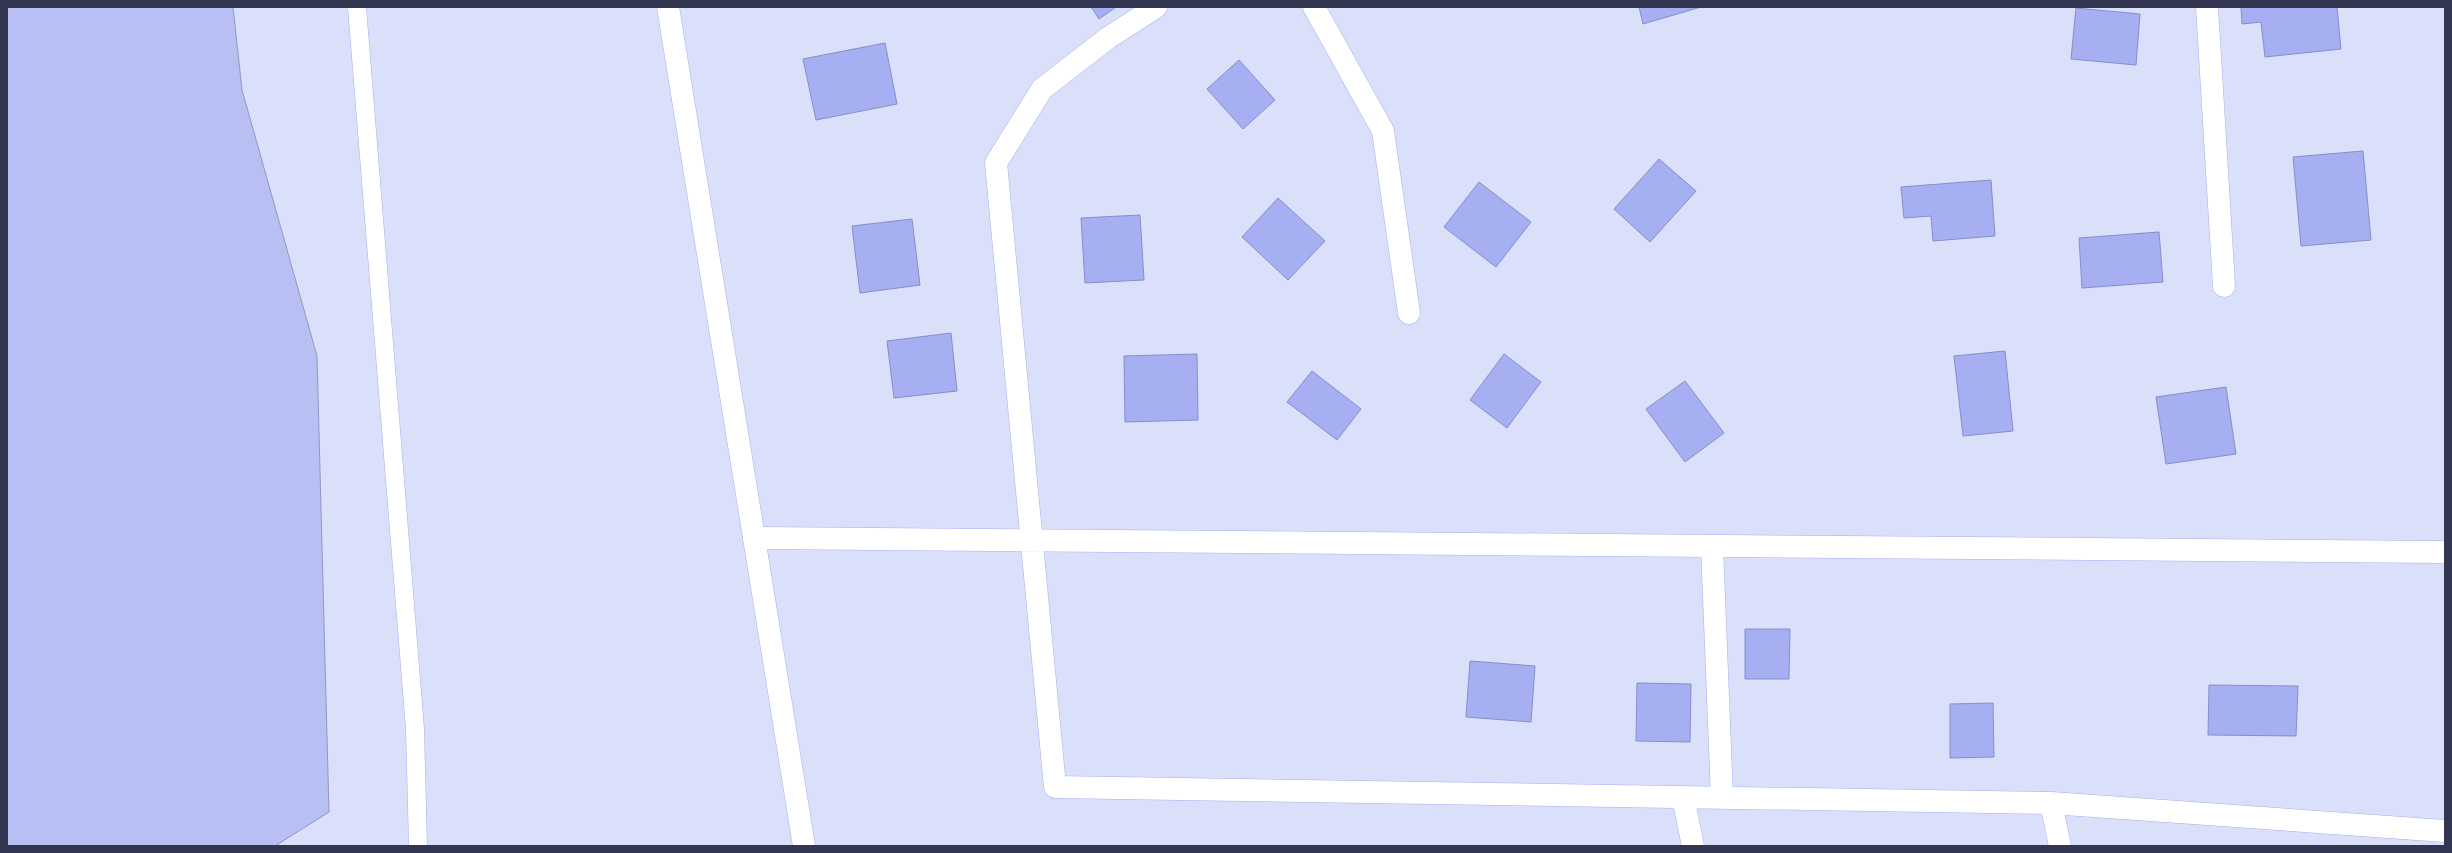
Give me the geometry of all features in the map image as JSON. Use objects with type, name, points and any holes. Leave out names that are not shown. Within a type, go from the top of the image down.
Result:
[{"type":"street","points":[[668,7],[804,846]]},
{"type":"street","points":[[1156,7],[1108,38],[1042,89],[996,163],[1055,787],[2051,803],[2445,832]]},
{"type":"street","points":[[1314,7],[1383,131],[1409,313]]},
{"type":"street","points":[[2206,7],[2224,286]]},
{"type":"street","points":[[754,538],[2445,552]]},
{"type":"street","points":[[1712,546],[1722,798]]},
{"type":"street","points":[[1683,797],[1693,846]]},
{"type":"street","points":[[2051,803],[2060,846]]},
{"type":"lane","points":[[357,7],[415,728],[418,846]]},
{"type":"water","points":[[7,7],[233,7],[242,90],[317,356],[329,812],[275,846],[7,846]]},
{"type":"building","points":[[1091,7],[1116,7],[1099,19]]},
{"type":"building","points":[[1639,7],[1701,7],[1643,24]]},
{"type":"building","points":[[2241,7],[2337,7],[2341,49],[2265,57],[2261,22],[2242,24]]},
{"type":"building","points":[[2076,8],[2140,14],[2136,65],[2071,59]]},
{"type":"building","points":[[885,43],[897,104],[816,120],[803,59]]},
{"type":"building","points":[[1239,60],[1275,100],[1243,129],[1207,89]]},
{"type":"building","points":[[2363,151],[2371,240],[2301,246],[2293,157]]},
{"type":"building","points":[[1659,159],[1696,191],[1650,242],[1614,209]]},
{"type":"building","points":[[1991,180],[1995,236],[1933,241],[1931,216],[1904,218],[1901,187]]},
{"type":"building","points":[[1479,182],[1531,222],[1496,267],[1444,227]]},
{"type":"building","points":[[1278,198],[1325,241],[1288,280],[1242,237]]},
{"type":"building","points":[[1140,215],[1144,280],[1085,283],[1081,218]]},
{"type":"building","points":[[912,219],[920,285],[860,293],[852,226]]},
{"type":"building","points":[[2159,232],[2163,282],[2082,288],[2079,238]]},
{"type":"building","points":[[951,333],[957,391],[894,398],[887,341]]},
{"type":"building","points":[[2005,351],[2013,431],[1963,436],[1954,356]]},
{"type":"building","points":[[1197,354],[1198,420],[1125,422],[1124,356]]},
{"type":"building","points":[[1504,354],[1541,382],[1507,428],[1470,400]]},
{"type":"building","points":[[1312,371],[1361,409],[1337,440],[1287,402]]},
{"type":"building","points":[[1685,381],[1724,433],[1685,462],[1646,409]]},
{"type":"building","points":[[2226,387],[2236,454],[2166,464],[2156,397]]},
{"type":"building","points":[[1745,629],[1790,629],[1789,679],[1745,679]]},
{"type":"building","points":[[1470,661],[1535,666],[1531,722],[1466,717]]},
{"type":"building","points":[[1637,683],[1691,684],[1690,742],[1636,741]]},
{"type":"building","points":[[2209,685],[2298,686],[2296,736],[2208,735]]},
{"type":"building","points":[[1993,703],[1994,757],[1950,758],[1950,704]]}]
